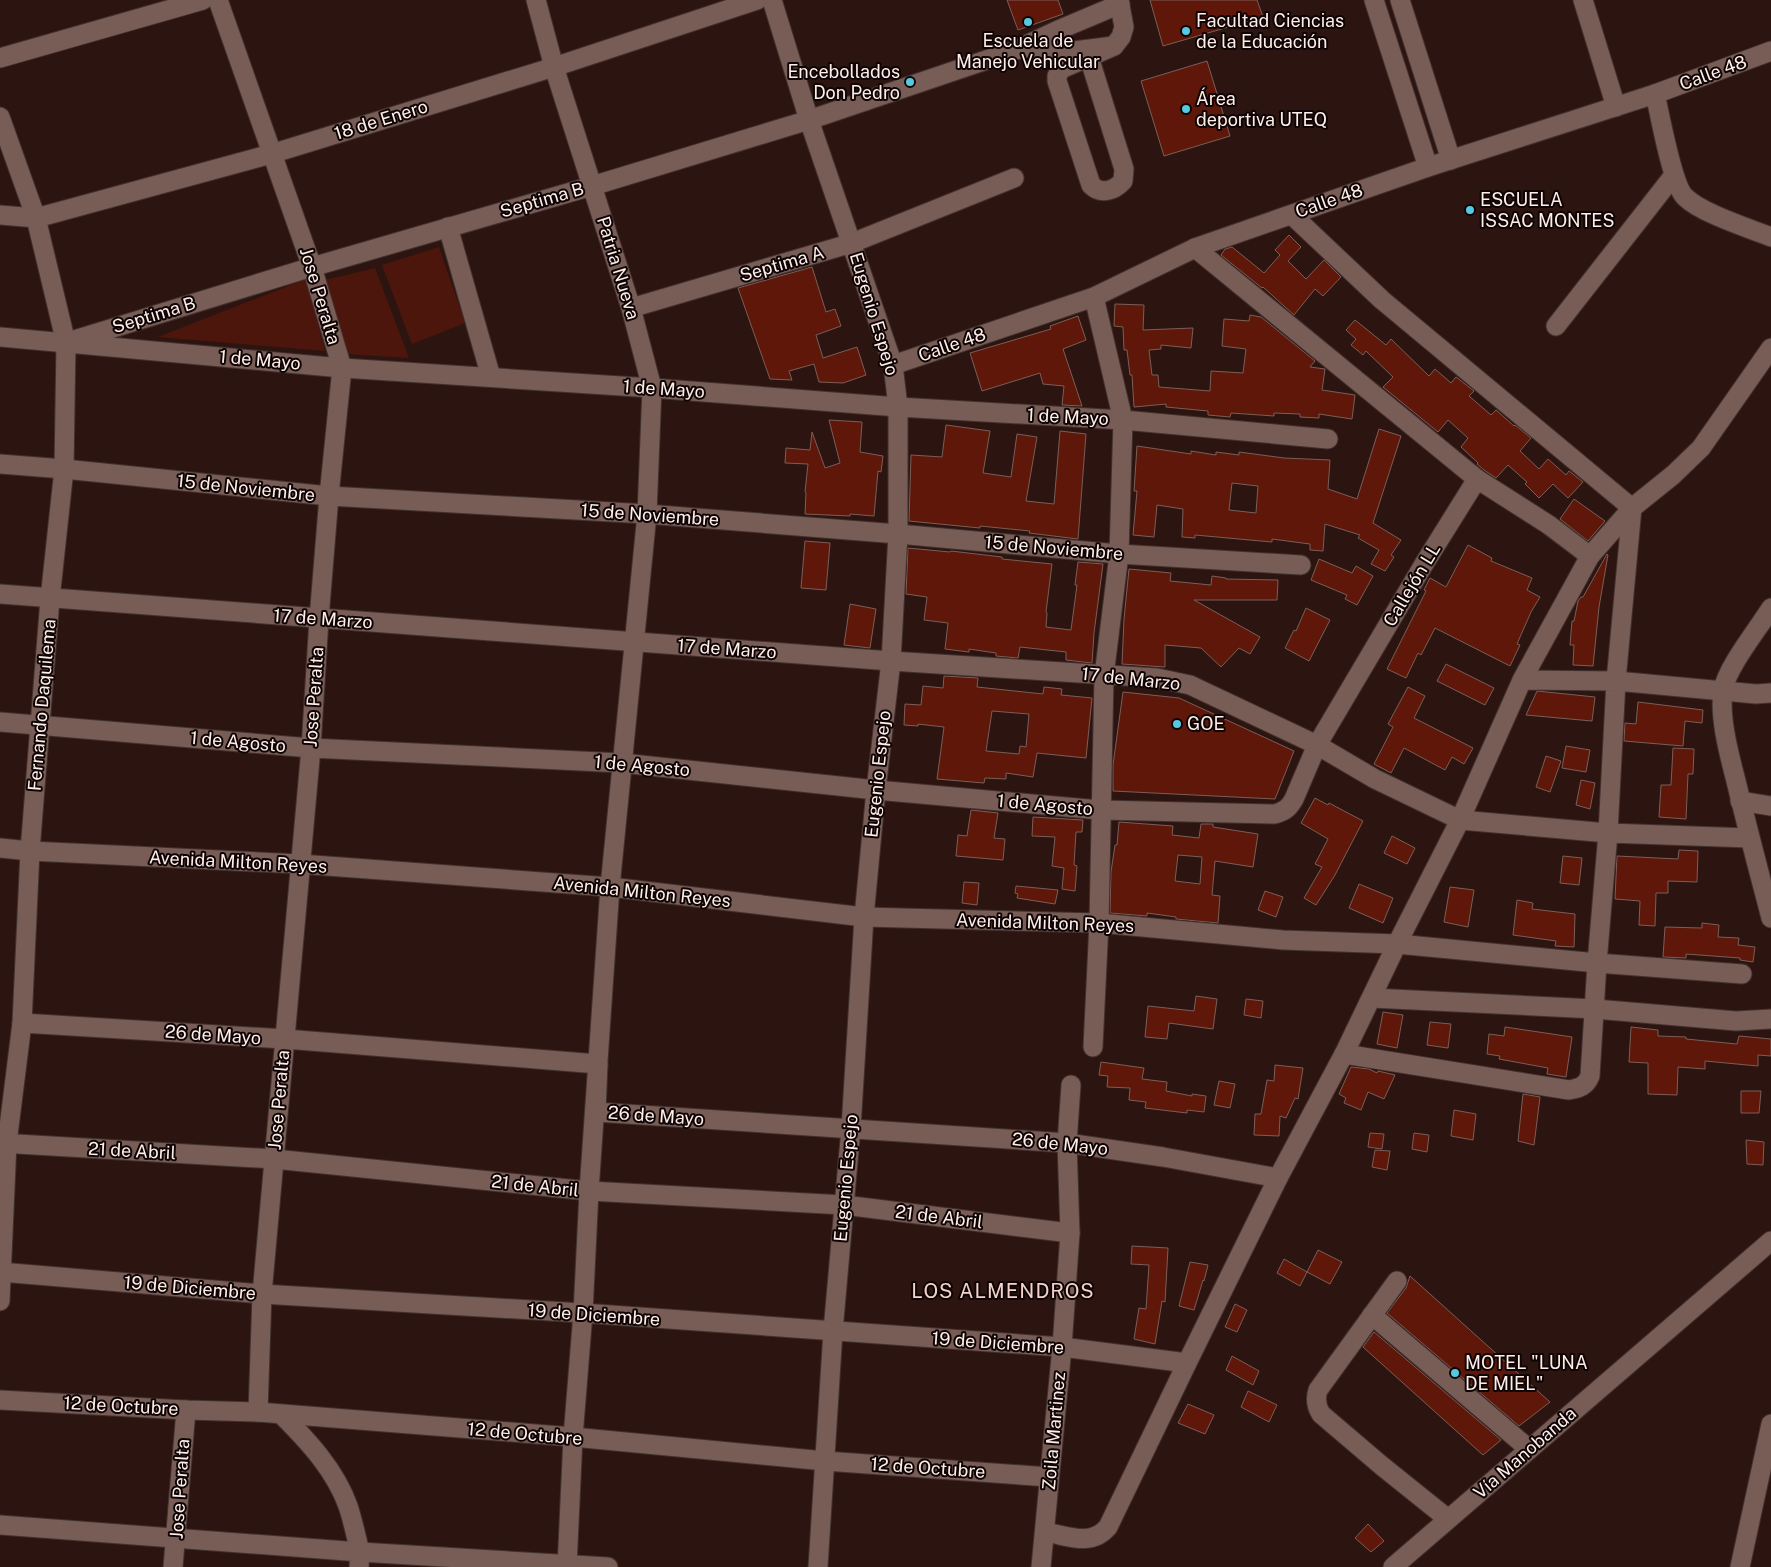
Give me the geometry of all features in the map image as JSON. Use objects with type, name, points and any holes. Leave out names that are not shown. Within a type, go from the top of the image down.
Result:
[{"type":"street","points":[[0,58],[204,0]]},
{"type":"street","name":"Jose Peralta","points":[[218,0],[312,267],[342,368],[318,619],[311,748],[262,1294],[258,1412]]},
{"type":"street","name":"Patria Nueva","points":[[536,0],[554,67],[631,308],[652,388],[647,514],[610,887],[598,1064]]},
{"type":"street","name":"18 de Enero","points":[[0,215],[36,218],[271,154],[554,67],[756,0]]},
{"type":"street","name":"Eugenio Espejo","points":[[772,0],[809,120],[893,365],[898,407],[898,534],[891,662],[864,917],[851,1128],[833,1331],[818,1567]]},
{"type":"street","points":[[1374,0],[1428,167]]},
{"type":"street","points":[[1400,0],[1452,160]]},
{"type":"street","points":[[1583,0],[1616,107]]},
{"type":"street","points":[[1016,50],[1119,2],[1124,27],[1121,37],[1114,46],[1089,56],[1061,69],[1057,76],[1091,185],[1099,191],[1113,190],[1123,181],[1124,169],[1089,56]]},
{"type":"street","points":[[1016,50],[1030,47],[1066,52],[1114,46]]},
{"type":"street","name":"Septima B","points":[[66,343],[312,267],[592,186],[809,120],[1016,50]]},
{"type":"street","name":"Calle 48","points":[[893,365],[1094,297],[1195,248],[1428,167],[1655,94],[1771,51]]},
{"type":"street","points":[[1655,94],[1674,175],[1684,196],[1702,209],[1771,237]]},
{"type":"street","name":"Fernando Daquilema","points":[[0,118],[36,218],[66,343],[64,469],[50,599],[30,851],[22,1023],[4,1143],[0,1301]]},
{"type":"street","points":[[1556,326],[1674,175]]},
{"type":"street","name":"Septima A","points":[[631,308],[852,243],[1014,178]]},
{"type":"street","points":[[1292,214],[1382,300],[1632,508]]},
{"type":"street","points":[[448,227],[491,377]]},
{"type":"street","points":[[1195,248],[1477,479],[1549,525],[1590,556]]},
{"type":"street","points":[[1092,1047],[1099,923],[1104,676],[1119,554],[1123,420],[1094,297]]},
{"type":"street","name":"1 de Mayo","points":[[0,337],[342,368],[652,388],[898,407],[1123,420],[1328,439]]},
{"type":"street","points":[[1045,1532],[1088,1539],[1102,1534],[1108,1527],[1278,1178],[1344,1054],[1460,820],[1522,680],[1590,556],[1632,508],[1673,475],[1701,448],[1771,348]]},
{"type":"street","name":"15 de Noviembre","points":[[0,464],[329,496],[647,514],[1119,554],[1301,565]]},
{"type":"street","name":"Callejón LL","points":[[1284,811],[1294,799],[1317,746],[1424,564],[1477,479]]},
{"type":"street","points":[[1344,1054],[1570,1090],[1579,1088],[1587,1083],[1590,1076],[1608,833],[1616,681],[1632,508]]},
{"type":"street","name":"17 de Marzo","points":[[0,594],[891,662],[1157,678],[1190,685],[1317,746],[1375,779],[1460,820]]},
{"type":"street","points":[[1771,608],[1729,674],[1723,690],[1728,751],[1771,918]]},
{"type":"street","points":[[1522,680],[1616,681],[1771,694]]},
{"type":"street","name":"1 de Agosto","points":[[0,722],[311,748],[622,763],[876,790],[1100,810],[1275,814],[1284,811]]},
{"type":"street","points":[[1740,801],[1771,806]]},
{"type":"street","points":[[1460,820],[1608,833],[1749,838]]},
{"type":"street","name":"Avenida Milton Reyes","points":[[0,848],[300,864],[610,887],[864,917],[1099,923],[1283,940],[1397,944],[1597,963],[1742,974]]},
{"type":"street","points":[[1372,998],[1595,1009],[1736,1021],[1771,1019]]},
{"type":"street","name":"26 de Mayo","points":[[22,1023],[284,1039],[598,1064],[596,1112],[1067,1143],[1163,1157],[1278,1178]]},
{"type":"street","points":[[567,1565],[573,1437],[583,1313],[598,1064]]},
{"type":"street","name":"Zoila Martinez","points":[[1041,1567],[1062,1347],[1070,1232],[1067,1143],[1071,1085]]},
{"type":"street","name":"21 de Abril","points":[[4,1143],[274,1160],[589,1191],[844,1205],[1070,1232]]},
{"type":"street","name":"Vía Manobanda","points":[[1393,1567],[1771,1240]]},
{"type":"street","name":"19 de Diciembre","points":[[1,1272],[262,1294],[583,1313],[1062,1347],[1187,1363]]},
{"type":"street","points":[[1397,1281],[1318,1390],[1316,1396],[1318,1409],[1321,1414],[1382,1466],[1448,1519]]},
{"type":"street","points":[[1372,1315],[1530,1449]]},
{"type":"street","name":"12 de Octubre","points":[[0,1400],[258,1412],[573,1437],[825,1461],[1049,1477]]},
{"type":"street","name":"Jose Peralta","points":[[173,1567],[177,1538],[186,1410]]},
{"type":"street","points":[[282,1415],[304,1437],[328,1466],[339,1484],[348,1505],[359,1559]]},
{"type":"street","points":[[1740,1567],[1771,1424]]},
{"type":"street","points":[[0,1525],[177,1538],[359,1559],[608,1567]]},
{"type":"shaded area","points":[[439,247],[465,323],[412,344],[382,265]]},
{"type":"shaded area","points":[[375,268],[409,358],[347,354],[325,280]]},
{"type":"shaded area","points":[[306,279],[325,351],[158,337]]},
{"type":"building","name":"Escuela de Manejo Vehicular","points":[[1007,0],[1058,0],[1063,14],[1018,30]]},
{"type":"building","name":"Facultad Ciencias de la Educación","points":[[1150,0],[1257,0],[1263,17],[1163,46]]},
{"type":"building","name":"Área deportiva UTEQ","points":[[1207,61],[1230,136],[1164,156],[1141,81]]},
{"type":"building","points":[[1289,235],[1301,247],[1288,261],[1306,279],[1324,260],[1341,277],[1323,296],[1315,289],[1294,315],[1263,287],[1221,255],[1225,249],[1232,247],[1264,273],[1280,255],[1275,250]]},
{"type":"building","points":[[812,267],[826,312],[835,309],[841,326],[816,335],[823,358],[857,347],[866,375],[843,383],[819,382],[814,364],[789,371],[792,380],[770,379],[738,288]]},
{"type":"building","points":[[1115,304],[1144,305],[1143,330],[1193,328],[1191,348],[1161,345],[1161,349],[1149,350],[1152,375],[1158,375],[1159,387],[1210,391],[1211,371],[1243,373],[1246,349],[1222,346],[1224,319],[1249,321],[1250,315],[1261,317],[1315,361],[1310,367],[1325,369],[1322,390],[1355,395],[1352,419],[1319,414],[1319,418],[1300,417],[1300,414],[1274,413],[1274,416],[1231,413],[1230,417],[1208,415],[1208,411],[1166,407],[1166,404],[1134,407],[1132,375],[1130,375],[1127,350],[1124,350],[1123,327],[1114,326]]},
{"type":"building","points":[[1078,316],[1086,340],[1063,349],[1082,406],[1062,405],[1064,386],[1043,384],[1040,373],[982,391],[970,353],[1051,329],[1050,326]]},
{"type":"building","points":[[1355,320],[1386,345],[1391,339],[1429,376],[1435,369],[1451,383],[1456,377],[1474,391],[1469,396],[1491,415],[1496,410],[1531,438],[1520,451],[1539,469],[1548,459],[1566,475],[1569,471],[1583,482],[1568,498],[1553,484],[1539,498],[1525,484],[1527,482],[1508,465],[1496,478],[1484,470],[1461,447],[1468,438],[1448,420],[1438,432],[1383,387],[1393,377],[1366,351],[1363,355],[1351,345],[1356,339],[1346,330]]},
{"type":"building","points":[[829,420],[862,422],[860,452],[883,456],[881,472],[878,471],[874,516],[805,514],[808,464],[785,463],[786,448],[810,450],[812,432],[825,468],[840,463]]},
{"type":"building","points":[[946,425],[990,431],[983,473],[1011,477],[1017,434],[1037,437],[1026,501],[1054,504],[1060,431],[1086,434],[1078,539],[1029,533],[1030,531],[909,521],[911,455],[942,457]]},
{"type":"building","points":[[1379,429],[1401,436],[1373,523],[1401,540],[1391,555],[1394,557],[1385,571],[1371,564],[1379,550],[1358,538],[1360,535],[1325,524],[1323,551],[1310,550],[1310,544],[1272,539],[1272,542],[1195,535],[1195,538],[1182,537],[1183,509],[1157,505],[1154,537],[1133,535],[1137,491],[1134,491],[1137,446],[1191,454],[1191,451],[1216,455],[1216,452],[1239,455],[1239,452],[1284,458],[1330,460],[1328,489],[1357,499]],"holes":[[[1232,483],[1258,486],[1256,513],[1229,510]]]},
{"type":"building","points":[[1574,499],[1605,521],[1588,541],[1560,519]]},
{"type":"building","points":[[805,541],[830,543],[826,590],[801,588]]},
{"type":"building","points":[[1468,545],[1492,558],[1491,561],[1532,578],[1527,590],[1540,597],[1517,644],[1520,645],[1510,666],[1435,628],[1421,655],[1418,653],[1406,678],[1387,669],[1426,591],[1424,590],[1430,578],[1446,587]]},
{"type":"building","points":[[908,548],[951,551],[1052,564],[1046,627],[1071,630],[1078,562],[1103,564],[1092,663],[1066,660],[1066,652],[1020,647],[1018,658],[996,656],[996,653],[969,649],[969,652],[945,649],[948,623],[924,620],[927,597],[906,594]]},
{"type":"building","points":[[1607,554],[1593,666],[1573,665],[1574,645],[1570,645],[1572,621],[1574,621],[1578,601],[1583,597]]},
{"type":"building","points":[[1319,559],[1352,573],[1356,566],[1373,576],[1357,605],[1345,599],[1347,595],[1311,580]]},
{"type":"building","points":[[1129,569],[1171,573],[1170,581],[1211,585],[1212,576],[1226,579],[1278,580],[1277,600],[1194,600],[1260,637],[1250,654],[1239,648],[1221,667],[1201,648],[1165,645],[1165,667],[1122,664]]},
{"type":"building","points":[[850,604],[876,609],[870,648],[844,645]]},
{"type":"building","points":[[1306,608],[1330,620],[1309,661],[1285,648],[1294,630],[1296,631]]},
{"type":"building","points":[[1446,664],[1494,688],[1485,705],[1437,681]]},
{"type":"building","points":[[944,676],[978,678],[977,687],[1043,694],[1044,687],[1062,689],[1061,695],[1092,698],[1086,758],[1037,753],[1033,777],[1006,773],[1006,779],[985,778],[984,783],[937,779],[944,727],[918,724],[918,726],[904,725],[905,704],[921,705],[923,686],[943,688]],"holes":[[[992,711],[1029,714],[1026,747],[1020,746],[1019,754],[986,751]]]},
{"type":"building","points":[[1408,687],[1425,696],[1414,718],[1473,748],[1464,764],[1452,757],[1445,770],[1404,748],[1391,773],[1374,764],[1393,727],[1388,724]]},
{"type":"building","points":[[1537,691],[1595,697],[1592,721],[1526,715]]},
{"type":"building","name":"GOE","points":[[1123,692],[1179,698],[1294,751],[1275,799],[1113,791],[1113,765]]},
{"type":"building","points":[[1638,702],[1703,710],[1702,723],[1685,721],[1683,746],[1624,741],[1625,723],[1636,724]]},
{"type":"building","points":[[1566,746],[1590,750],[1586,772],[1562,768]]},
{"type":"building","points":[[1673,748],[1694,749],[1693,774],[1688,774],[1686,819],[1659,817],[1661,785],[1671,785]]},
{"type":"building","points":[[1546,756],[1561,761],[1550,792],[1536,787]]},
{"type":"building","points":[[1581,780],[1595,783],[1590,809],[1576,805]]},
{"type":"building","points":[[1315,798],[1328,805],[1329,803],[1363,821],[1335,875],[1316,905],[1304,898],[1322,867],[1315,864],[1328,839],[1301,823]]},
{"type":"building","points":[[971,810],[998,813],[994,838],[1005,839],[1003,860],[956,856],[958,835],[967,836]]},
{"type":"building","points":[[1033,817],[1083,820],[1082,832],[1076,832],[1074,865],[1077,866],[1075,891],[1062,889],[1064,868],[1052,866],[1055,837],[1032,836]]},
{"type":"building","points":[[1119,822],[1173,826],[1172,835],[1199,838],[1201,824],[1213,824],[1213,827],[1258,834],[1253,867],[1215,861],[1212,895],[1220,896],[1218,923],[1176,919],[1176,917],[1147,913],[1147,916],[1110,913],[1111,872],[1115,845],[1117,845]],"holes":[[[1178,855],[1202,857],[1200,884],[1175,881]]]},
{"type":"building","points":[[1392,836],[1415,848],[1407,864],[1384,853]]},
{"type":"building","points":[[1679,850],[1698,851],[1697,882],[1668,881],[1668,893],[1656,893],[1655,926],[1639,925],[1640,901],[1615,899],[1617,856],[1678,859]]},
{"type":"building","points":[[1563,856],[1582,858],[1579,885],[1560,883]]},
{"type":"building","points":[[964,882],[979,883],[977,905],[962,903]]},
{"type":"building","points":[[1359,884],[1393,898],[1383,923],[1349,908]]},
{"type":"building","points":[[1016,886],[1058,890],[1055,904],[1017,898],[1018,894],[1015,893]]},
{"type":"building","points":[[1450,887],[1474,890],[1468,927],[1444,922]]},
{"type":"building","points":[[1265,891],[1283,897],[1276,917],[1258,910]]},
{"type":"building","points":[[1517,900],[1533,903],[1532,909],[1575,914],[1574,947],[1555,946],[1556,941],[1513,935]]},
{"type":"building","points":[[1702,923],[1719,925],[1718,937],[1739,938],[1738,945],[1755,947],[1753,962],[1740,960],[1740,958],[1686,954],[1686,958],[1663,957],[1665,927],[1702,928]]},
{"type":"building","points":[[1196,996],[1217,999],[1213,1029],[1169,1023],[1167,1039],[1145,1037],[1148,1006],[1194,1011]]},
{"type":"building","points":[[1246,999],[1263,1001],[1261,1018],[1244,1015]]},
{"type":"building","points":[[1383,1012],[1403,1015],[1397,1048],[1377,1044]]},
{"type":"building","points":[[1430,1022],[1451,1024],[1448,1048],[1427,1045]]},
{"type":"building","points":[[1505,1027],[1572,1037],[1566,1077],[1547,1074],[1548,1068],[1499,1059],[1500,1056],[1487,1054],[1489,1034],[1504,1036]]},
{"type":"building","points":[[1631,1027],[1658,1030],[1658,1036],[1686,1037],[1686,1039],[1737,1044],[1739,1036],[1771,1039],[1771,1056],[1758,1055],[1758,1066],[1705,1061],[1705,1069],[1678,1067],[1677,1095],[1648,1094],[1648,1063],[1629,1062]]},
{"type":"building","points":[[1101,1062],[1144,1068],[1142,1079],[1167,1082],[1166,1091],[1192,1096],[1192,1094],[1206,1096],[1204,1112],[1187,1110],[1187,1113],[1145,1108],[1146,1102],[1129,1100],[1130,1088],[1107,1087],[1108,1076],[1099,1075]]},
{"type":"building","points":[[1275,1065],[1303,1068],[1298,1099],[1295,1098],[1286,1118],[1280,1116],[1279,1136],[1254,1135],[1255,1114],[1261,1114],[1267,1080],[1274,1081]]},
{"type":"building","points":[[1351,1067],[1395,1075],[1384,1099],[1368,1092],[1361,1110],[1344,1103],[1346,1098],[1339,1094]]},
{"type":"building","points":[[1219,1081],[1235,1084],[1230,1108],[1214,1105]]},
{"type":"building","points":[[1741,1091],[1761,1091],[1759,1113],[1741,1113]]},
{"type":"building","points":[[1523,1094],[1540,1097],[1534,1145],[1518,1141]]},
{"type":"building","points":[[1454,1110],[1476,1114],[1473,1140],[1451,1136]]},
{"type":"building","points":[[1370,1133],[1384,1134],[1382,1149],[1368,1147]]},
{"type":"building","points":[[1414,1133],[1429,1135],[1427,1152],[1412,1149]]},
{"type":"building","points":[[1746,1140],[1764,1142],[1763,1165],[1747,1164]]},
{"type":"building","points":[[1375,1150],[1390,1151],[1387,1170],[1372,1167]]},
{"type":"building","points":[[1132,1246],[1168,1248],[1165,1302],[1162,1301],[1155,1344],[1134,1339],[1139,1308],[1146,1309],[1149,1265],[1131,1264]]},
{"type":"building","points":[[1318,1250],[1342,1262],[1330,1284],[1307,1272]]},
{"type":"building","points":[[1284,1259],[1307,1272],[1300,1286],[1277,1273]]},
{"type":"building","points":[[1190,1262],[1208,1265],[1194,1310],[1179,1306]]},
{"type":"building","points":[[1410,1276],[1550,1402],[1519,1426],[1387,1313],[1406,1288]]},
{"type":"building","points":[[1235,1304],[1247,1310],[1237,1332],[1225,1327]]},
{"type":"building","points":[[1374,1332],[1501,1440],[1483,1455],[1363,1347]]},
{"type":"building","points":[[1232,1356],[1259,1371],[1253,1385],[1226,1370]]},
{"type":"building","points":[[1248,1391],[1277,1405],[1269,1422],[1241,1407]]},
{"type":"building","points":[[1188,1404],[1214,1415],[1205,1434],[1178,1423]]},
{"type":"building","points":[[1368,1524],[1384,1541],[1371,1552],[1355,1538]]},
{"type":"place","name":"Escuela de Manejo Vehicular","points":[[1028,22]]},
{"type":"place","name":"Facultad Ciencias de la Educación","points":[[1186,31]]},
{"type":"place","name":"Encebollados Don Pedro","points":[[910,82]]},
{"type":"place","name":"Área deportiva UTEQ","points":[[1186,109]]},
{"type":"place","name":"ESCUELA ISSAC MONTES","points":[[1470,210]]},
{"type":"place","name":"GOE","points":[[1177,724]]},
{"type":"place","name":"MOTEL \"LUNA DE MIEL\"","points":[[1455,1373]]},
{"type":"district","name":"LOS ALMENDROS","points":[[1003,1291]]}]
